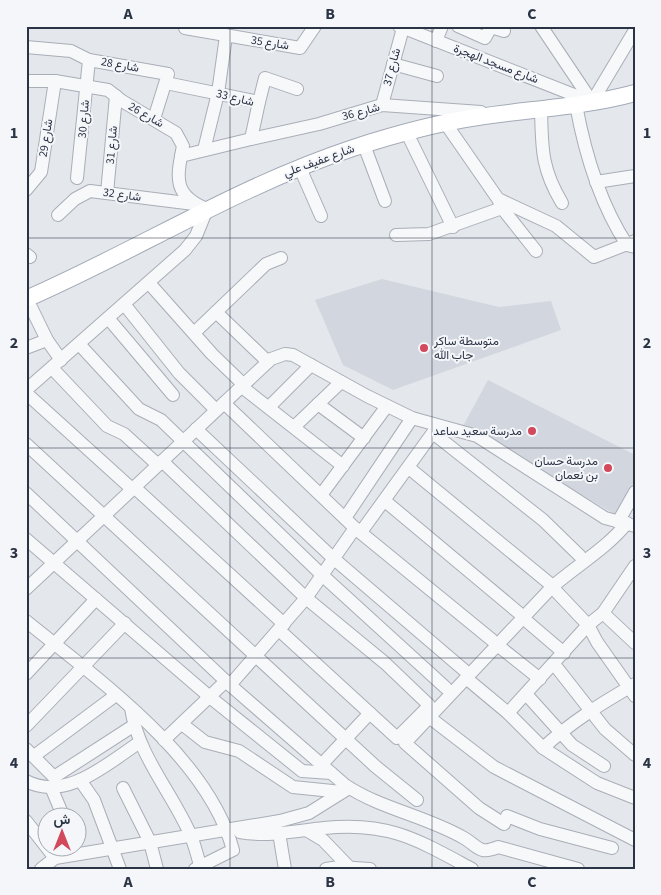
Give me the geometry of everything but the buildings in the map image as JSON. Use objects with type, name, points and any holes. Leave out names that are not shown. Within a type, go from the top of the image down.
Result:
[{"type":"main road","name":"شارع عفيف علي","points":[[27,299],[70,280],[201,207],[364,145],[446,124],[504,113],[584,103],[635,93]]},
{"type":"street","name":"شارع 35","points":[[185,28],[300,48],[316,26]]},
{"type":"street","points":[[436,41],[442,26]]},
{"type":"street","points":[[458,26],[485,38],[490,27],[504,31]]},
{"type":"street","points":[[396,235],[429,234],[453,227],[500,203],[556,226],[594,257],[632,244],[615,224],[596,182],[582,140],[584,103],[542,26]]},
{"type":"street","name":"شارع مسجد الهجرة","points":[[405,28],[584,103]]},
{"type":"street","name":"شارع 37","points":[[382,105],[405,28]]},
{"type":"street","points":[[584,103],[630,44],[635,30]]},
{"type":"street","points":[[204,150],[218,94],[226,36]]},
{"type":"street","name":"شارع 28","points":[[26,47],[71,51],[89,60],[168,74],[166,83]]},
{"type":"street","name":"شارع 30","points":[[77,178],[89,60]]},
{"type":"street","points":[[393,64],[437,76]]},
{"type":"street","points":[[259,102],[265,78],[297,89]]},
{"type":"street","name":"شارع 26","points":[[26,82],[55,82],[108,90],[176,133],[183,146],[177,176],[180,190],[201,207]]},
{"type":"street","name":"شارع 29","points":[[26,190],[41,172],[55,82]]},
{"type":"street","points":[[154,119],[166,83]]},
{"type":"street","name":"شارع 33","points":[[166,83],[259,102],[251,139]]},
{"type":"street","name":"شارع 31","points":[[107,193],[116,96]]},
{"type":"street","name":"شارع 36","points":[[251,139],[319,124],[382,105],[504,113]]},
{"type":"street","points":[[541,109],[542,155],[546,174],[562,203]]},
{"type":"street","points":[[446,124],[500,203],[536,250]]},
{"type":"street","points":[[408,133],[453,227]]},
{"type":"street","points":[[181,156],[251,139]]},
{"type":"street","points":[[364,145],[385,201]]},
{"type":"street","points":[[300,168],[321,216]]},
{"type":"street","points":[[596,182],[635,176]]},
{"type":"street","name":"شارع 32","points":[[58,215],[75,199],[90,190],[201,207]]},
{"type":"street","points":[[201,207],[196,236],[185,250],[26,391],[133,488],[397,738],[429,711],[494,642],[580,556],[625,526]]},
{"type":"street","points":[[194,332],[266,264],[281,258]]},
{"type":"street","points":[[149,283],[243,386],[343,466]]},
{"type":"street","points":[[27,299],[57,364],[107,426],[124,434],[160,463],[306,598],[385,663],[429,711],[494,767],[635,840]]},
{"type":"street","points":[[124,304],[179,373],[321,495],[358,530],[540,679]]},
{"type":"street","points":[[216,312],[268,362]]},
{"type":"street","points":[[108,318],[173,395]]},
{"type":"street","points":[[26,348],[47,340]]},
{"type":"street","points":[[79,344],[139,409],[161,420],[322,575],[446,688]]},
{"type":"street","points":[[26,589],[268,362],[285,354],[293,355],[435,430],[543,520],[580,556]]},
{"type":"street","points":[[268,407],[311,366]]},
{"type":"street","points":[[294,427],[341,382]]},
{"type":"street","points":[[318,404],[364,438]]},
{"type":"street","points":[[321,495],[387,406]]},
{"type":"street","points":[[346,518],[412,418]]},
{"type":"street","points":[[196,429],[333,558],[508,713],[543,748],[597,783],[635,798]]},
{"type":"street","points":[[164,740],[228,683],[281,627],[306,598],[333,558],[385,500],[435,430]]},
{"type":"street","points":[[435,430],[486,441],[605,518],[625,526]]},
{"type":"street","points":[[26,444],[346,739],[417,800]]},
{"type":"street","points":[[408,468],[551,585],[588,625],[597,642],[633,689],[591,710],[559,733],[543,748]]},
{"type":"street","points":[[551,585],[610,544],[625,526],[635,492]]},
{"type":"street","points":[[26,493],[228,683],[326,769],[346,790]]},
{"type":"street","points":[[385,500],[564,654]]},
{"type":"street","points":[[26,539],[211,698],[302,771],[326,769]]},
{"type":"street","points":[[508,713],[564,654],[588,625],[603,613],[635,566]]},
{"type":"street","points":[[26,674],[96,599]]},
{"type":"street","points":[[603,613],[635,643]]},
{"type":"street","points":[[26,621],[131,708],[186,763],[228,830],[233,850],[199,868],[190,836],[140,742],[134,726],[131,708]]},
{"type":"street","points":[[26,726],[125,623]]},
{"type":"street","points":[[554,664],[605,729],[635,755]]},
{"type":"street","points":[[464,674],[446,688],[405,743],[479,808],[504,824],[507,816],[540,829],[612,848]]},
{"type":"street","points":[[526,694],[559,733],[588,757],[604,766]]},
{"type":"street","points":[[116,695],[30,752],[54,777],[134,726]]},
{"type":"street","points":[[326,769],[346,739],[370,713]]},
{"type":"street","points":[[182,724],[205,742],[239,751],[292,787],[346,790],[360,794],[448,828],[479,849],[487,852],[498,847],[578,869]]},
{"type":"street","points":[[26,781],[34,785],[51,787],[69,786],[140,742]]},
{"type":"street","points":[[80,780],[94,800],[120,869]]},
{"type":"street","points":[[51,787],[60,808]]},
{"type":"street","points":[[123,788],[150,842],[157,869]]},
{"type":"street","points":[[88,849],[113,848],[228,830],[309,813],[346,790]]},
{"type":"street","points":[[26,821],[38,836]]},
{"type":"street","points":[[228,830],[250,834],[334,828],[392,830],[432,846],[472,869]]},
{"type":"street","points":[[308,831],[323,840],[338,868],[370,869]]},
{"type":"street","points":[[279,833],[285,869]]},
{"type":"street","points":[[41,869],[55,858]]},
{"type":"shaded area","name":"متوسطة ساكر جاب الله","points":[[382,279],[499,307],[551,301],[561,330],[393,390],[343,365],[315,300]]},
{"type":"shaded area","name":"مدرسة سعيد ساعد","points":[[488,380],[635,455],[635,481],[616,515],[463,426]]},
{"type":"place","name":"متوسطة ساكر جاب الله","points":[[424,348]]},
{"type":"place","name":"مدرسة سعيد ساعد","points":[[532,431]]},
{"type":"place","name":"مدرسة حسان بن نعمان","points":[[608,468]]}]
